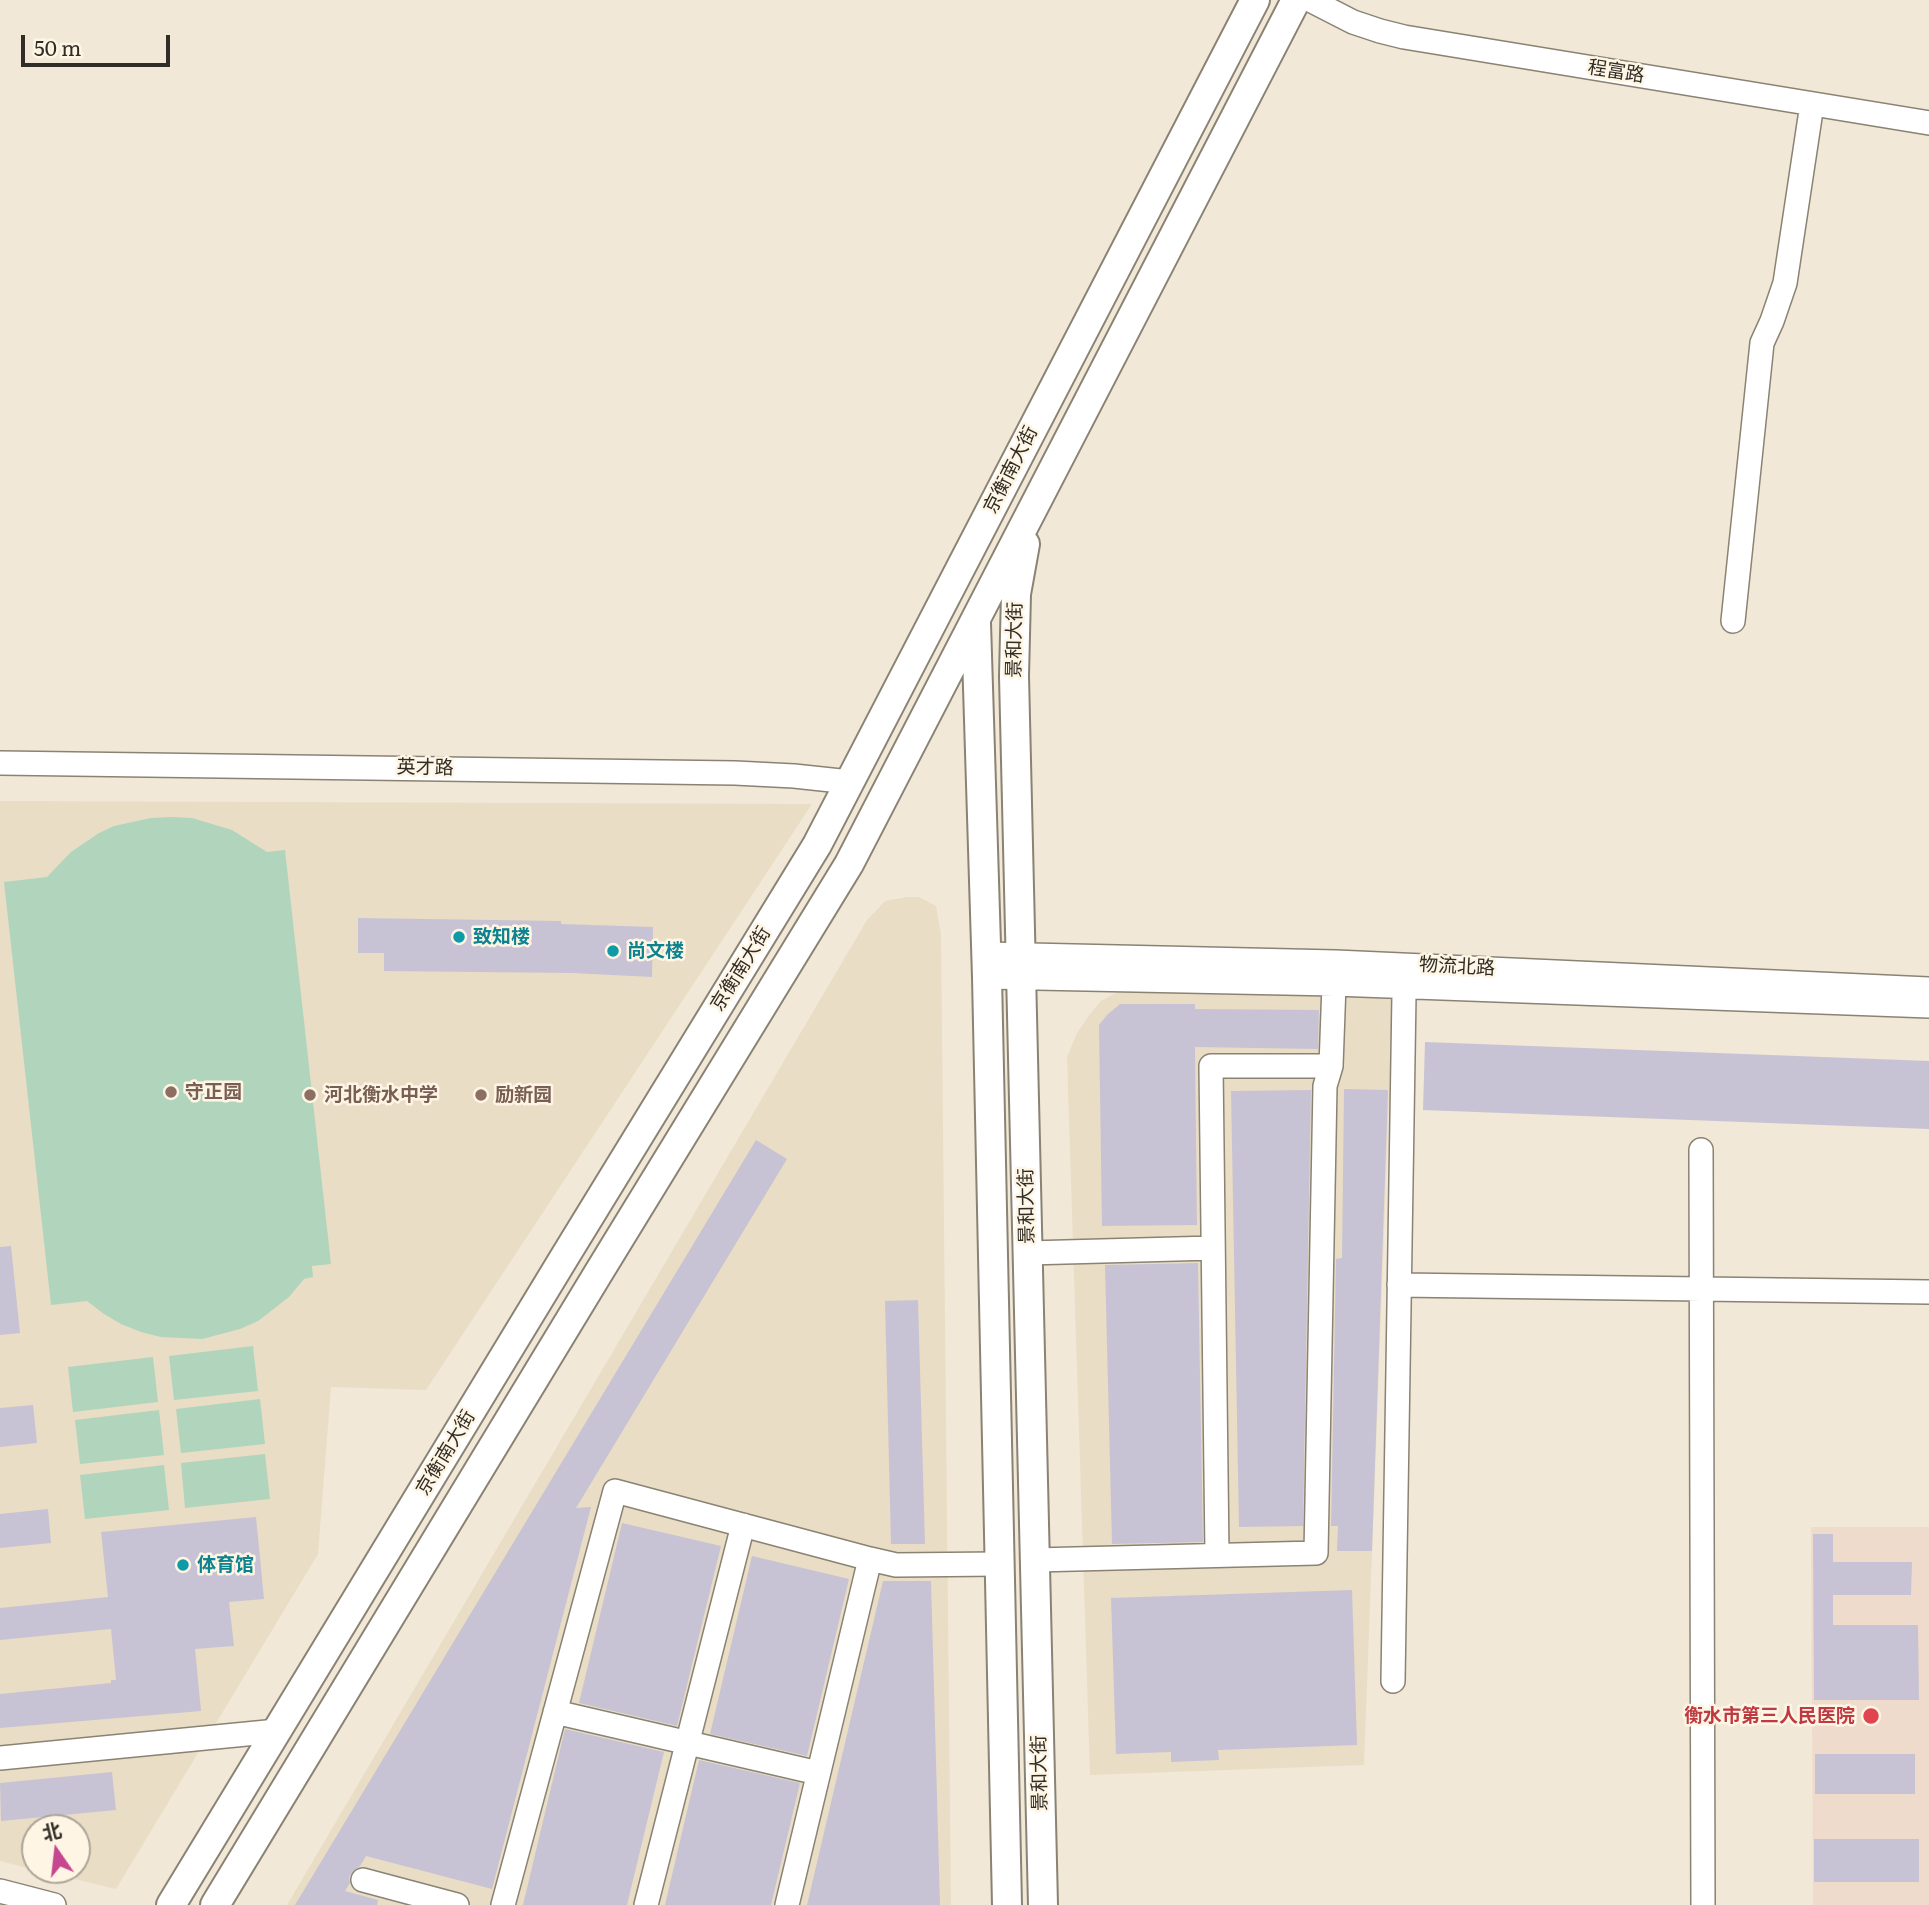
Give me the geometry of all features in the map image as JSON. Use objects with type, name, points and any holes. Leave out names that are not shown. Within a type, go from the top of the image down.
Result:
[{"type":"main road","name":"京衡南大街","points":[[171,1905],[817,845],[1255,0]]},
{"type":"main road","name":"京衡南大街","points":[[215,1905],[849,863],[1296,0]]},
{"type":"main road","name":"景和大街","points":[[1032,510],[1016,594],[1014,676],[1043,1905]]},
{"type":"main road","name":"景和大街","points":[[974,543],[1007,1905]]},
{"type":"street","name":"程富路","points":[[1310,0],[1353,22],[1404,37],[1929,122]]},
{"type":"street","points":[[1733,621],[1762,343],[1785,283],[1812,104]]},
{"type":"street","name":"英才路","points":[[0,763],[735,773],[850,782]]},
{"type":"street","name":"物流北路","points":[[986,965],[1336,962],[1929,989]]},
{"type":"street","name":"物流北路","points":[[1022,965],[1334,984],[1929,1006]]},
{"type":"street","points":[[1035,1560],[1316,1553],[1325,1086],[1331,1066],[1334,984]]},
{"type":"street","points":[[1393,1681],[1404,994]]},
{"type":"street","points":[[1217,1555],[1211,1066],[1331,1066]]},
{"type":"street","points":[[1701,1150],[1703,1905]]},
{"type":"street","points":[[1028,1253],[1213,1248]]},
{"type":"street","points":[[1399,1285],[1929,1292]]},
{"type":"street","points":[[503,1905],[615,1491],[896,1565],[999,1564]]},
{"type":"street","points":[[646,1905],[743,1525]]},
{"type":"street","points":[[786,1905],[870,1559]]},
{"type":"street","points":[[555,1712],[818,1773]]},
{"type":"street","points":[[0,1758],[277,1731]]},
{"type":"street","points":[[363,1880],[457,1905]]},
{"type":"street","points":[[0,1891],[54,1905]]},
{"type":"shaded area","name":"河北衡水中学","points":[[0,801],[812,804],[426,1390],[331,1387],[318,1554],[116,1889],[91,1883],[91,1814],[21,1814],[21,1866],[0,1861]]},
{"type":"shaded area","points":[[919,897],[936,906],[941,934],[951,1905],[287,1905],[867,920],[885,901]]},
{"type":"shaded area","points":[[1118,992],[1393,994],[1364,1765],[1090,1775],[1067,1057],[1077,1033],[1090,1014],[1101,1001]]},
{"type":"shaded area","name":"衡水市第三人民医院","points":[[1811,1527],[1929,1527],[1929,1905],[1813,1905]]},
{"type":"green space","points":[[151,818],[192,818],[232,830],[267,852],[285,850],[331,1264],[312,1266],[313,1277],[304,1279],[289,1297],[258,1321],[240,1329],[202,1339],[161,1337],[141,1332],[121,1324],[87,1301],[51,1305],[4,882],[47,877],[71,852],[114,826]]},
{"type":"green space","points":[[253,1346],[258,1391],[174,1400],[169,1356]]},
{"type":"green space","points":[[153,1357],[158,1402],[73,1412],[68,1367]]},
{"type":"green space","points":[[260,1399],[265,1444],[181,1453],[176,1409]]},
{"type":"green space","points":[[159,1410],[164,1455],[80,1464],[75,1420]]},
{"type":"green space","points":[[265,1454],[270,1499],[185,1508],[181,1463]]},
{"type":"green space","points":[[164,1465],[169,1510],[85,1519],[80,1475]]},
{"type":"building","name":"致知楼","points":[[358,918],[561,921],[561,924],[653,927],[652,977],[572,973],[384,971],[384,953],[358,953]]},
{"type":"building","points":[[1120,1004],[1195,1004],[1195,1009],[1319,1010],[1318,1049],[1195,1047],[1197,1225],[1102,1226],[1099,1025]]},
{"type":"building","points":[[1425,1042],[1929,1061],[1929,1129],[1423,1110]]},
{"type":"building","points":[[1344,1089],[1388,1090],[1372,1551],[1337,1551],[1338,1526],[1331,1526],[1336,1259],[1342,1258]]},
{"type":"building","points":[[1311,1090],[1303,1526],[1239,1527],[1231,1091]]},
{"type":"building","points":[[756,1140],[787,1159],[576,1508],[591,1507],[492,1889],[366,1856],[349,1877],[350,1883],[345,1891],[378,1900],[377,1905],[295,1905]]},
{"type":"building","points":[[11,1246],[20,1333],[0,1335],[0,1247]]},
{"type":"building","points":[[1198,1263],[1203,1542],[1112,1544],[1105,1265]]},
{"type":"building","points":[[918,1300],[925,1544],[891,1544],[885,1301]]},
{"type":"building","points":[[33,1405],[37,1443],[0,1447],[0,1408]]},
{"type":"building","points":[[48,1509],[51,1543],[0,1548],[0,1514]]},
{"type":"building","points":[[256,1517],[264,1599],[229,1602],[234,1646],[195,1649],[201,1711],[0,1728],[0,1694],[111,1683],[111,1680],[116,1680],[111,1629],[0,1640],[0,1608],[108,1597],[101,1532]]},
{"type":"building","points":[[622,1523],[721,1546],[677,1726],[579,1703]]},
{"type":"building","points":[[1813,1534],[1833,1534],[1833,1562],[1912,1562],[1911,1595],[1833,1595],[1833,1625],[1918,1625],[1919,1700],[1814,1700]]},
{"type":"building","points":[[752,1556],[849,1579],[807,1756],[710,1734]]},
{"type":"building","points":[[883,1581],[931,1581],[940,1905],[807,1905]]},
{"type":"building","points":[[1352,1590],[1357,1745],[1218,1750],[1219,1760],[1171,1762],[1171,1752],[1116,1754],[1111,1598]]},
{"type":"building","points":[[565,1729],[664,1752],[627,1905],[523,1905]]},
{"type":"building","points":[[1815,1754],[1915,1754],[1915,1794],[1815,1794]]},
{"type":"building","points":[[699,1760],[800,1783],[771,1905],[665,1905]]},
{"type":"building","points":[[112,1772],[116,1810],[74,1814],[21,1814],[21,1819],[1,1821],[0,1783]]},
{"type":"building","points":[[1814,1839],[1919,1839],[1919,1882],[1814,1882]]},
{"type":"place","name":"致知楼","points":[[459,937]]},
{"type":"place","name":"尚文楼","points":[[613,951]]},
{"type":"place","name":"守正园","points":[[171,1092]]},
{"type":"place","name":"河北衡水中学","points":[[310,1095]]},
{"type":"place","name":"励新园","points":[[481,1095]]},
{"type":"place","name":"体育馆","points":[[183,1565]]},
{"type":"place","name":"衡水市第三人民医院","points":[[1871,1716]]}]
